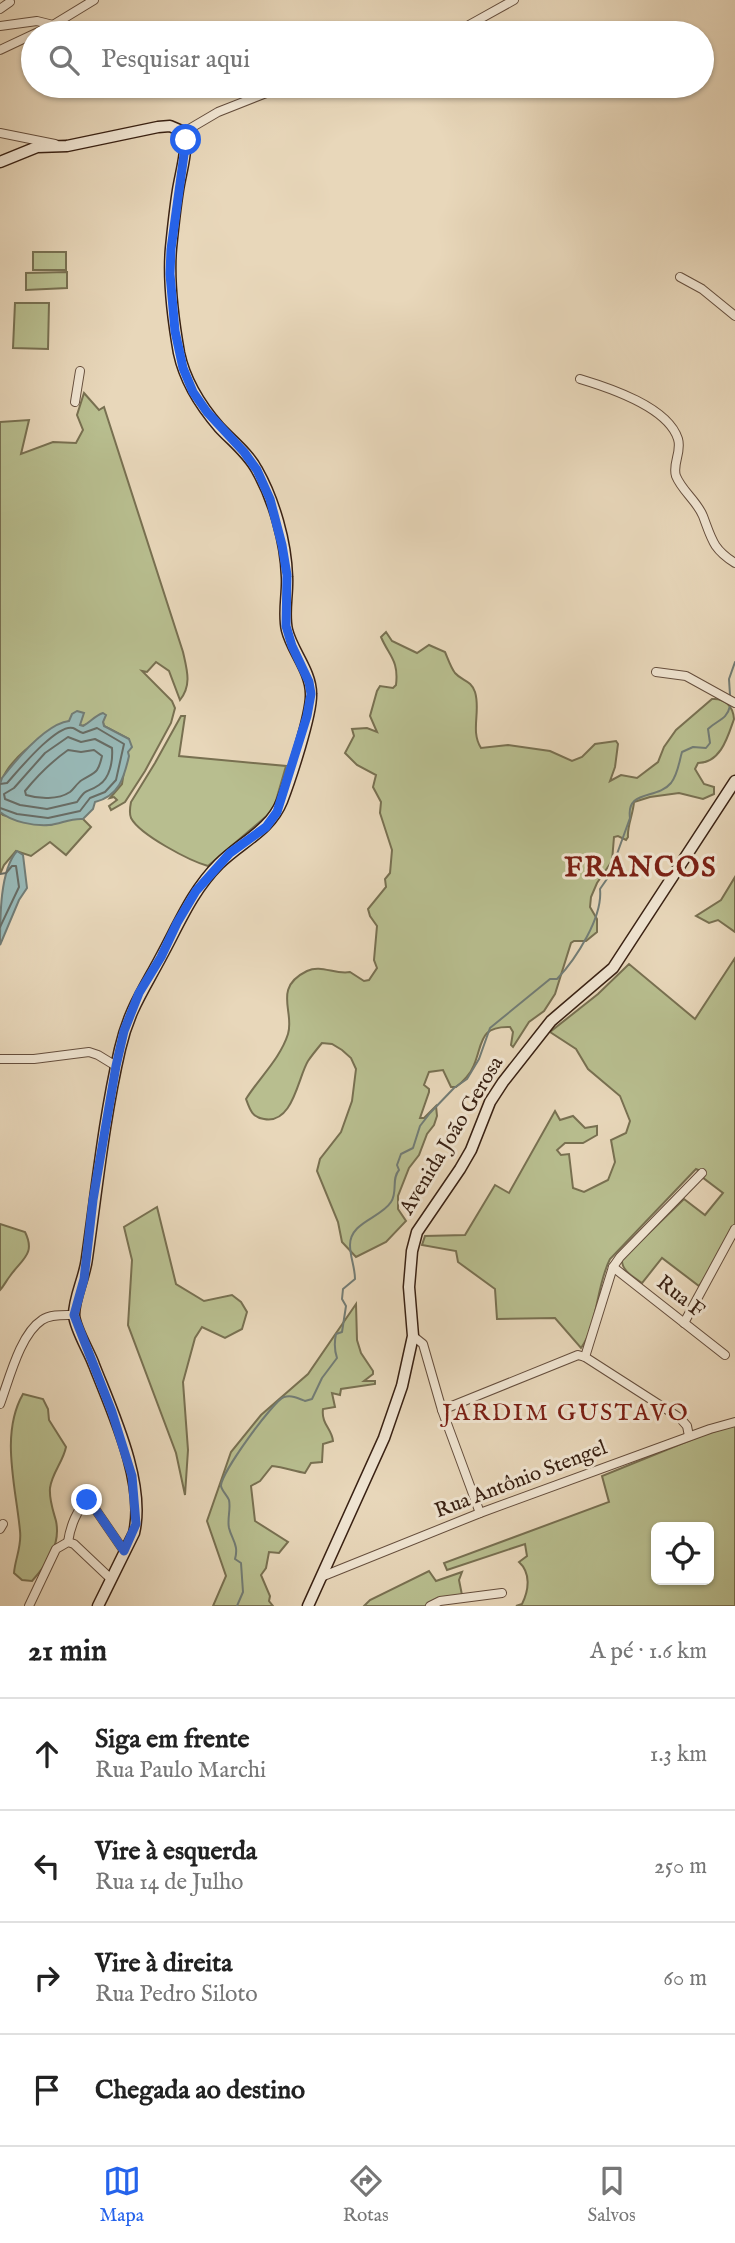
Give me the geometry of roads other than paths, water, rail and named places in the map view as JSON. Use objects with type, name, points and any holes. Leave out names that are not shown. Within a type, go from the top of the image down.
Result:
[{"type":"street","points":[[59,21],[93,0]]},
{"type":"street","points":[[476,21],[514,0]]},
{"type":"street","points":[[0,9],[10,2]]},
{"type":"street","points":[[0,26],[21,23]]},
{"type":"street","points":[[0,50],[21,40]]},
{"type":"street","points":[[184,132],[218,112],[254,98]]},
{"type":"street","points":[[0,133],[67,146],[158,127],[170,127],[184,132]]},
{"type":"street","points":[[98,1606],[136,1524],[132,1476],[112,1412],[74,1315],[85,1269],[93,1200],[124,1031],[139,993],[196,891],[224,859],[266,827],[277,812],[307,716],[311,694],[309,682],[286,626],[287,575],[270,499],[257,470],[207,412],[193,392],[183,368],[175,331],[170,274],[178,190],[186,147],[184,132]]},
{"type":"street","points":[[0,162],[29,149],[58,145]]},
{"type":"street","points":[[680,278],[702,289],[735,316]]},
{"type":"street","points":[[75,402],[80,371]]},
{"type":"street","points":[[580,379],[635,400],[673,429],[680,445],[676,465],[677,477],[702,513],[717,550],[735,563]]},
{"type":"street","points":[[656,672],[686,676],[735,704]]},
{"type":"street","name":"Avenida João Gerosa","points":[[308,1606],[384,1437],[405,1376],[413,1336],[409,1287],[414,1240],[424,1220],[471,1150],[490,1102],[538,1035],[613,968],[735,781]]},
{"type":"street","points":[[0,1059],[34,1059],[89,1052],[116,1066]]},
{"type":"street","points":[[585,1357],[613,1268],[620,1257],[702,1173]]},
{"type":"street","points":[[684,1322],[735,1229]]},
{"type":"street","name":"Rua F","points":[[613,1268],[725,1355]]},
{"type":"street","points":[[0,1404],[21,1348],[31,1331],[43,1318],[74,1315]]},
{"type":"street","points":[[413,1336],[423,1344],[442,1410],[480,1513]]},
{"type":"street","points":[[442,1410],[578,1355],[680,1419],[687,1426],[690,1436]]},
{"type":"street","name":"Rua Antônio Stengel","points":[[321,1577],[480,1513],[735,1422]]},
{"type":"street","points":[[68,1542],[70,1529],[89,1500],[124,1551]]},
{"type":"street","points":[[29,1606],[56,1549],[68,1542],[74,1544],[111,1579]]},
{"type":"street","points":[[430,1606],[440,1601],[502,1592]]},
{"type":"water","points":[[77,711],[84,713],[80,725],[83,726],[103,713],[106,715],[104,726],[129,739],[132,747],[128,752],[122,779],[115,791],[95,802],[93,809],[83,819],[37,825],[17,821],[0,812],[2,778],[41,736],[69,721]]},
{"type":"water","points":[[17,851],[23,855],[27,888],[0,945],[4,882],[11,859]]},
{"type":"waterway","points":[[730,695],[729,679],[735,662]]},
{"type":"waterway","points":[[237,1606],[243,1592],[241,1563],[235,1559],[236,1546],[229,1525],[229,1500],[221,1486],[223,1479],[248,1438],[278,1401],[287,1396],[305,1401],[312,1399],[322,1378],[337,1358],[335,1337],[342,1332],[346,1306],[342,1299],[343,1289],[355,1279],[350,1249],[351,1237],[360,1226],[391,1202],[401,1154],[413,1148],[420,1126],[430,1113],[454,1088],[467,1079],[479,1059],[490,1028],[550,979],[557,979],[580,949],[593,925],[600,889],[609,876],[633,803],[671,783],[682,752],[693,747],[706,748],[710,743],[708,729],[724,717],[730,706]]},
{"type":"district","name":"FRANCOS","points":[[641,868]]},
{"type":"district","name":"JARDIM GUSTAVO","points":[[566,1413]]}]
